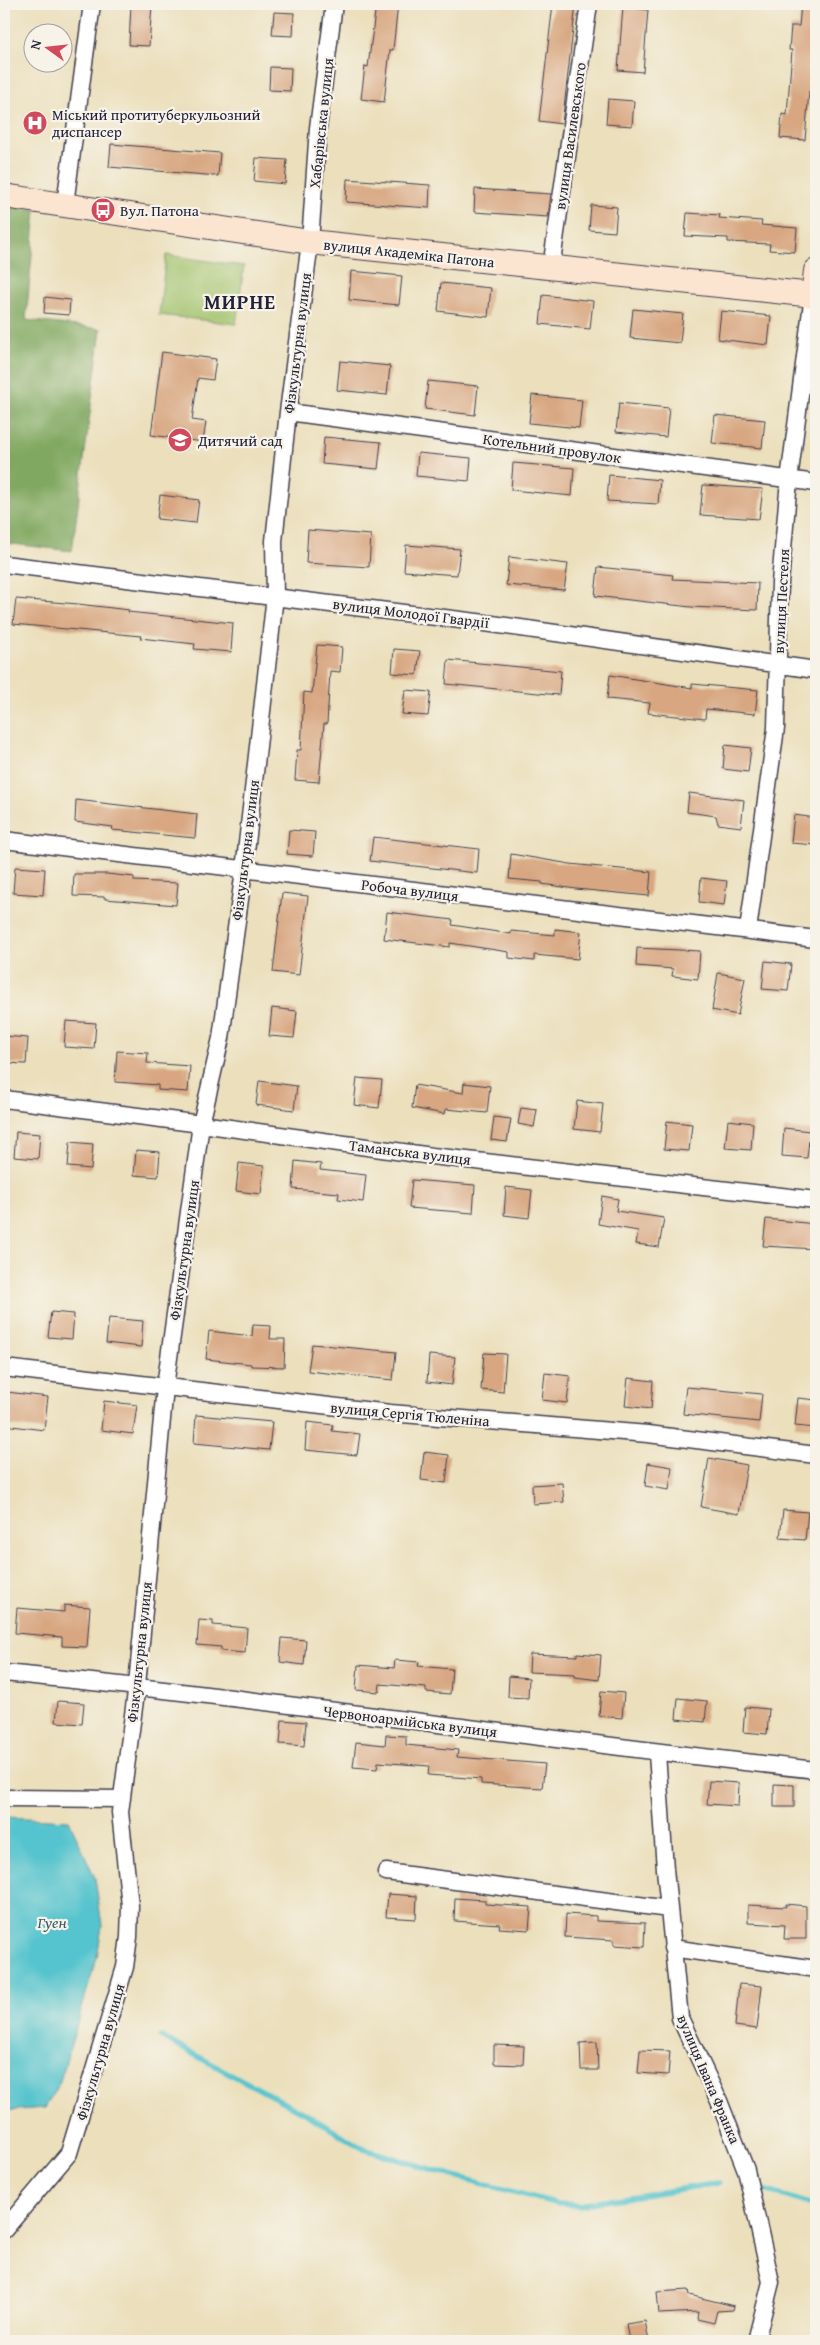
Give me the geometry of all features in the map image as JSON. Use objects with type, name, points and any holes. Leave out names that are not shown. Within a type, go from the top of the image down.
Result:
[{"type":"street","points":[[65,204],[92,4]]},
{"type":"street","name":"Хабарівська вулиця","points":[[310,242],[318,128],[334,4]]},
{"type":"street","name":"вулиця Василевського","points":[[551,268],[589,4]]},
{"type":"street","name":"вулиця Академіка Патона","points":[[4,196],[310,242],[815,296]]},
{"type":"street","name":"Фізкультурна вулиця","points":[[4,2230],[69,2154],[125,1967],[130,1906],[120,1812],[138,1686],[165,1387],[201,1124],[221,1038],[244,870],[275,596],[274,541],[288,412],[310,242]]},
{"type":"street","name":"вулиця Пестеля","points":[[748,930],[776,728],[780,583],[789,480],[815,296],[816,271]]},
{"type":"street","name":"Котельний провулок","points":[[288,412],[816,484]]},
{"type":"street","name":"вулиця Молодої Гвардії","points":[[4,564],[485,622],[816,670]]},
{"type":"street","name":"Робоча вулиця","points":[[4,840],[748,930],[816,940]]},
{"type":"street","name":"Таманська вулиця","points":[[4,1099],[432,1156],[816,1200]]},
{"type":"street","name":"вулиця Сергія Тюленіна","points":[[4,1368],[390,1413],[648,1434],[816,1455]]},
{"type":"street","name":"Червоноармійська вулиця","points":[[4,1672],[138,1686],[657,1753],[816,1770]]},
{"type":"street","name":"вулиця Івана Франка","points":[[657,1753],[668,1909],[680,2018],[719,2101],[746,2170],[771,2282],[756,2341]]},
{"type":"street","points":[[4,1798],[122,1798]]},
{"type":"street","points":[[386,1872],[668,1909]]},
{"type":"street","points":[[672,1948],[816,1970]]},
{"type":"green space","points":[[4,205],[36,210],[26,320],[101,329],[72,551],[4,543]]},
{"type":"green space","points":[[166,255],[244,266],[236,324],[159,315]]},
{"type":"water","name":"Гуен","points":[[4,1817],[69,1820],[95,1878],[102,1926],[97,1957],[60,2081],[45,2108],[4,2111]]},
{"type":"building","points":[[131,4],[152,4],[149,46],[129,45]]},
{"type":"building","points":[[376,4],[398,4],[393,50],[390,50],[384,102],[361,99],[365,66],[368,67]]},
{"type":"building","points":[[553,4],[576,4],[562,124],[539,121]]},
{"type":"building","points":[[801,4],[816,4],[815,91],[809,91],[805,140],[780,138],[782,114],[787,115],[792,50],[789,50],[791,26],[799,26]]},
{"type":"building","points":[[623,7],[648,10],[643,72],[618,70]]},
{"type":"building","points":[[274,12],[294,13],[293,36],[272,35]]},
{"type":"building","points":[[270,67],[291,68],[290,91],[269,90]]},
{"type":"building","points":[[608,99],[634,101],[632,126],[606,124]]},
{"type":"building","points":[[111,144],[220,153],[218,176],[109,167]]},
{"type":"building","points":[[256,158],[287,160],[285,184],[254,181]]},
{"type":"building","points":[[347,179],[430,185],[429,208],[346,202]]},
{"type":"building","points":[[475,189],[551,194],[548,217],[474,212]]},
{"type":"building","points":[[591,205],[617,207],[615,232],[589,230]]},
{"type":"building","points":[[687,213],[720,215],[719,218],[762,221],[761,225],[797,228],[795,252],[769,250],[770,244],[728,242],[728,238],[685,236]]},
{"type":"building","points":[[351,271],[402,276],[399,305],[349,300]]},
{"type":"building","points":[[441,283],[491,288],[488,317],[438,311]]},
{"type":"building","points":[[543,295],[593,301],[590,329],[540,324]]},
{"type":"building","points":[[45,297],[70,300],[69,315],[44,313]]},
{"type":"building","points":[[633,309],[683,314],[680,343],[630,338]]},
{"type":"building","points":[[721,311],[771,316],[768,345],[718,339]]},
{"type":"building","points":[[162,352],[216,359],[213,380],[198,378],[192,420],[206,422],[203,442],[151,435]]},
{"type":"building","points":[[340,361],[390,366],[387,395],[337,390]]},
{"type":"building","points":[[428,381],[478,386],[475,415],[425,409]]},
{"type":"building","points":[[532,395],[582,400],[579,428],[529,423]]},
{"type":"building","points":[[619,403],[669,408],[666,437],[616,432]]},
{"type":"building","points":[[715,415],[765,420],[762,448],[712,443]]},
{"type":"building","points":[[324,437],[381,442],[378,469],[322,464]]},
{"type":"building","points":[[418,453],[471,458],[469,481],[416,476]]},
{"type":"building","points":[[513,463],[574,468],[572,496],[511,490]]},
{"type":"building","points":[[609,475],[660,480],[658,504],[607,501]]},
{"type":"building","points":[[703,485],[763,489],[759,519],[700,515]]},
{"type":"building","points":[[160,495],[199,500],[196,523],[157,519]]},
{"type":"building","points":[[308,530],[371,535],[369,567],[306,563]]},
{"type":"building","points":[[406,545],[460,549],[457,575],[404,571]]},
{"type":"building","points":[[509,557],[568,564],[564,590],[506,585]]},
{"type":"building","points":[[598,567],[673,575],[672,579],[758,583],[757,610],[691,607],[595,596]]},
{"type":"building","points":[[16,599],[78,604],[129,610],[128,612],[233,623],[231,652],[194,649],[195,644],[140,638],[141,636],[13,624]]},
{"type":"building","points":[[317,645],[342,647],[340,672],[330,671],[327,724],[324,724],[319,782],[295,780],[297,750],[301,750],[304,692],[312,693]]},
{"type":"building","points":[[394,649],[420,651],[417,675],[392,673]]},
{"type":"building","points":[[448,660],[561,671],[559,695],[446,684]]},
{"type":"building","points":[[610,675],[692,688],[692,684],[758,690],[755,714],[706,709],[705,719],[648,713],[650,703],[607,699]]},
{"type":"building","points":[[405,690],[431,692],[428,716],[402,714]]},
{"type":"building","points":[[725,745],[751,748],[748,772],[723,769]]},
{"type":"building","points":[[689,793],[744,800],[741,827],[718,824],[716,816],[687,812]]},
{"type":"building","points":[[76,800],[197,814],[195,838],[112,830],[113,827],[75,822]]},
{"type":"building","points":[[794,815],[816,818],[816,845],[791,843]]},
{"type":"building","points":[[289,830],[315,832],[313,856],[287,854]]},
{"type":"building","points":[[373,837],[479,849],[477,873],[370,861]]},
{"type":"building","points":[[511,854],[570,864],[651,872],[649,896],[576,889],[542,884],[542,882],[509,879]]},
{"type":"building","points":[[15,867],[45,869],[43,895],[13,893]]},
{"type":"building","points":[[74,874],[107,874],[134,877],[134,881],[178,883],[176,905],[105,899],[105,897],[73,896]]},
{"type":"building","points":[[701,878],[727,881],[724,905],[699,902]]},
{"type":"building","points":[[282,893],[308,896],[299,975],[273,972]]},
{"type":"building","points":[[387,912],[453,920],[452,925],[511,934],[511,931],[555,935],[555,929],[581,932],[578,959],[534,955],[534,961],[509,958],[509,952],[450,943],[450,947],[384,939]]},
{"type":"building","points":[[637,948],[700,951],[698,979],[672,976],[673,969],[636,966]]},
{"type":"building","points":[[765,961],[791,964],[788,991],[762,989]]},
{"type":"building","points":[[718,973],[745,978],[738,1015],[712,1010]]},
{"type":"building","points":[[272,1008],[297,1011],[294,1038],[269,1036]]},
{"type":"building","points":[[66,1021],[96,1023],[94,1049],[64,1047]]},
{"type":"building","points":[[4,1036],[28,1038],[26,1064],[4,1063]]},
{"type":"building","points":[[117,1051],[148,1053],[147,1063],[190,1066],[188,1092],[158,1090],[158,1085],[115,1082]]},
{"type":"building","points":[[357,1078],[382,1080],[379,1108],[354,1105]]},
{"type":"building","points":[[259,1081],[297,1086],[294,1110],[256,1105]]},
{"type":"building","points":[[464,1083],[490,1086],[487,1113],[446,1109],[445,1114],[412,1108],[415,1085],[463,1093]]},
{"type":"building","points":[[577,1101],[603,1104],[600,1132],[574,1129]]},
{"type":"building","points":[[521,1108],[537,1110],[534,1127],[518,1124]]},
{"type":"building","points":[[494,1117],[511,1119],[507,1142],[491,1140]]},
{"type":"building","points":[[728,1120],[753,1123],[751,1150],[725,1148]]},
{"type":"building","points":[[667,1121],[692,1124],[689,1151],[664,1149]]},
{"type":"building","points":[[784,1128],[810,1131],[807,1158],[782,1156]]},
{"type":"building","points":[[16,1132],[40,1134],[38,1159],[14,1157]]},
{"type":"building","points":[[70,1142],[93,1144],[91,1169],[68,1167]]},
{"type":"building","points":[[136,1150],[160,1152],[158,1177],[134,1175]]},
{"type":"building","points":[[295,1161],[321,1164],[320,1170],[366,1175],[363,1202],[338,1199],[339,1193],[293,1189]]},
{"type":"building","points":[[239,1163],[264,1166],[261,1194],[236,1191]]},
{"type":"building","points":[[412,1180],[475,1185],[473,1213],[409,1208]]},
{"type":"building","points":[[506,1187],[532,1190],[529,1218],[504,1215]]},
{"type":"building","points":[[602,1196],[618,1199],[616,1211],[664,1218],[659,1247],[636,1244],[638,1231],[598,1224]]},
{"type":"building","points":[[766,1219],[816,1224],[816,1249],[763,1246]]},
{"type":"building","points":[[51,1312],[74,1314],[72,1339],[48,1337]]},
{"type":"building","points":[[109,1318],[143,1321],[141,1347],[106,1343]]},
{"type":"building","points":[[253,1325],[271,1326],[270,1339],[285,1339],[284,1367],[251,1366],[251,1364],[206,1359],[209,1331],[252,1336]]},
{"type":"building","points":[[312,1344],[396,1352],[393,1380],[308,1371]]},
{"type":"building","points":[[484,1353],[506,1354],[503,1392],[481,1390]]},
{"type":"building","points":[[429,1355],[455,1357],[452,1385],[427,1382]]},
{"type":"building","points":[[545,1373],[570,1376],[567,1403],[542,1400]]},
{"type":"building","points":[[628,1378],[653,1381],[651,1409],[625,1406]]},
{"type":"building","points":[[686,1387],[762,1394],[759,1422],[683,1414]]},
{"type":"building","points":[[7,1392],[48,1397],[44,1430],[4,1425]]},
{"type":"building","points":[[798,1398],[816,1400],[816,1428],[795,1426]]},
{"type":"building","points":[[104,1401],[137,1405],[133,1434],[101,1430]]},
{"type":"building","points":[[196,1415],[272,1422],[269,1450],[194,1443]]},
{"type":"building","points":[[307,1422],[333,1425],[332,1431],[360,1434],[357,1455],[305,1450]]},
{"type":"building","points":[[424,1452],[449,1455],[446,1483],[421,1480]]},
{"type":"building","points":[[709,1458],[747,1465],[739,1514],[701,1507]]},
{"type":"building","points":[[648,1463],[672,1467],[669,1490],[645,1486]]},
{"type":"building","points":[[562,1483],[564,1502],[533,1504],[532,1485]]},
{"type":"building","points":[[783,1510],[808,1512],[805,1540],[780,1538]]},
{"type":"building","points":[[64,1605],[90,1607],[87,1647],[62,1646],[62,1637],[15,1633],[17,1608],[64,1612]]},
{"type":"building","points":[[199,1620],[213,1621],[213,1625],[247,1628],[245,1653],[221,1651],[221,1647],[197,1645]]},
{"type":"building","points":[[282,1638],[306,1640],[304,1665],[280,1662]]},
{"type":"building","points":[[577,1653],[601,1655],[599,1680],[575,1677],[575,1674],[529,1672],[530,1654],[577,1656]]},
{"type":"building","points":[[395,1660],[419,1662],[418,1666],[452,1669],[450,1694],[426,1692],[426,1688],[380,1684],[379,1692],[356,1690],[358,1665],[394,1668]]},
{"type":"building","points":[[509,1676],[529,1678],[528,1698],[508,1697]]},
{"type":"building","points":[[601,1691],[624,1693],[622,1718],[599,1716]]},
{"type":"building","points":[[678,1698],[707,1701],[705,1722],[676,1719]]},
{"type":"building","points":[[58,1701],[84,1703],[82,1724],[56,1722]]},
{"type":"building","points":[[745,1707],[769,1709],[767,1734],[743,1732]]},
{"type":"building","points":[[282,1720],[306,1722],[304,1746],[280,1744]]},
{"type":"building","points":[[386,1735],[406,1736],[406,1745],[458,1750],[457,1757],[545,1764],[542,1788],[481,1784],[481,1779],[428,1775],[429,1766],[378,1762],[377,1769],[353,1767],[356,1742],[385,1745]]},
{"type":"building","points":[[709,1781],[739,1783],[738,1806],[707,1804]]},
{"type":"building","points":[[774,1784],[794,1785],[794,1807],[774,1807]]},
{"type":"building","points":[[388,1894],[417,1896],[416,1919],[386,1917]]},
{"type":"building","points":[[455,1898],[485,1900],[485,1904],[531,1907],[529,1930],[499,1928],[500,1924],[454,1921]]},
{"type":"building","points":[[786,1904],[806,1906],[806,1939],[784,1939],[785,1925],[748,1923],[748,1905],[786,1907]]},
{"type":"building","points":[[566,1914],[596,1916],[596,1921],[645,1923],[644,1947],[614,1945],[614,1940],[565,1937]]},
{"type":"building","points":[[739,1984],[762,1986],[757,2029],[735,2026]]},
{"type":"building","points":[[597,2042],[598,2070],[581,2070],[580,2043]]},
{"type":"building","points":[[494,2045],[524,2046],[523,2065],[494,2064]]},
{"type":"building","points":[[640,2050],[670,2051],[668,2075],[638,2073]]},
{"type":"building","points":[[688,2290],[689,2295],[734,2306],[733,2310],[717,2311],[714,2323],[697,2319],[698,2312],[659,2314],[657,2292]]},
{"type":"building","points":[[645,2321],[649,2341],[629,2341],[626,2324]]},
{"type":"waterway","points":[[161,2037],[306,2114],[364,2149],[558,2204],[579,2205],[719,2183]]},
{"type":"waterway","points":[[765,2190],[816,2206]]},
{"type":"place","name":"Міський протитуберкульозний диспансер","points":[[35,123]]},
{"type":"place","name":"Вул. Патона","points":[[103,210]]},
{"type":"place","name":"Дитячий сад","points":[[180,440]]},
{"type":"district","name":"МИРНЕ","points":[[240,301]]}]
